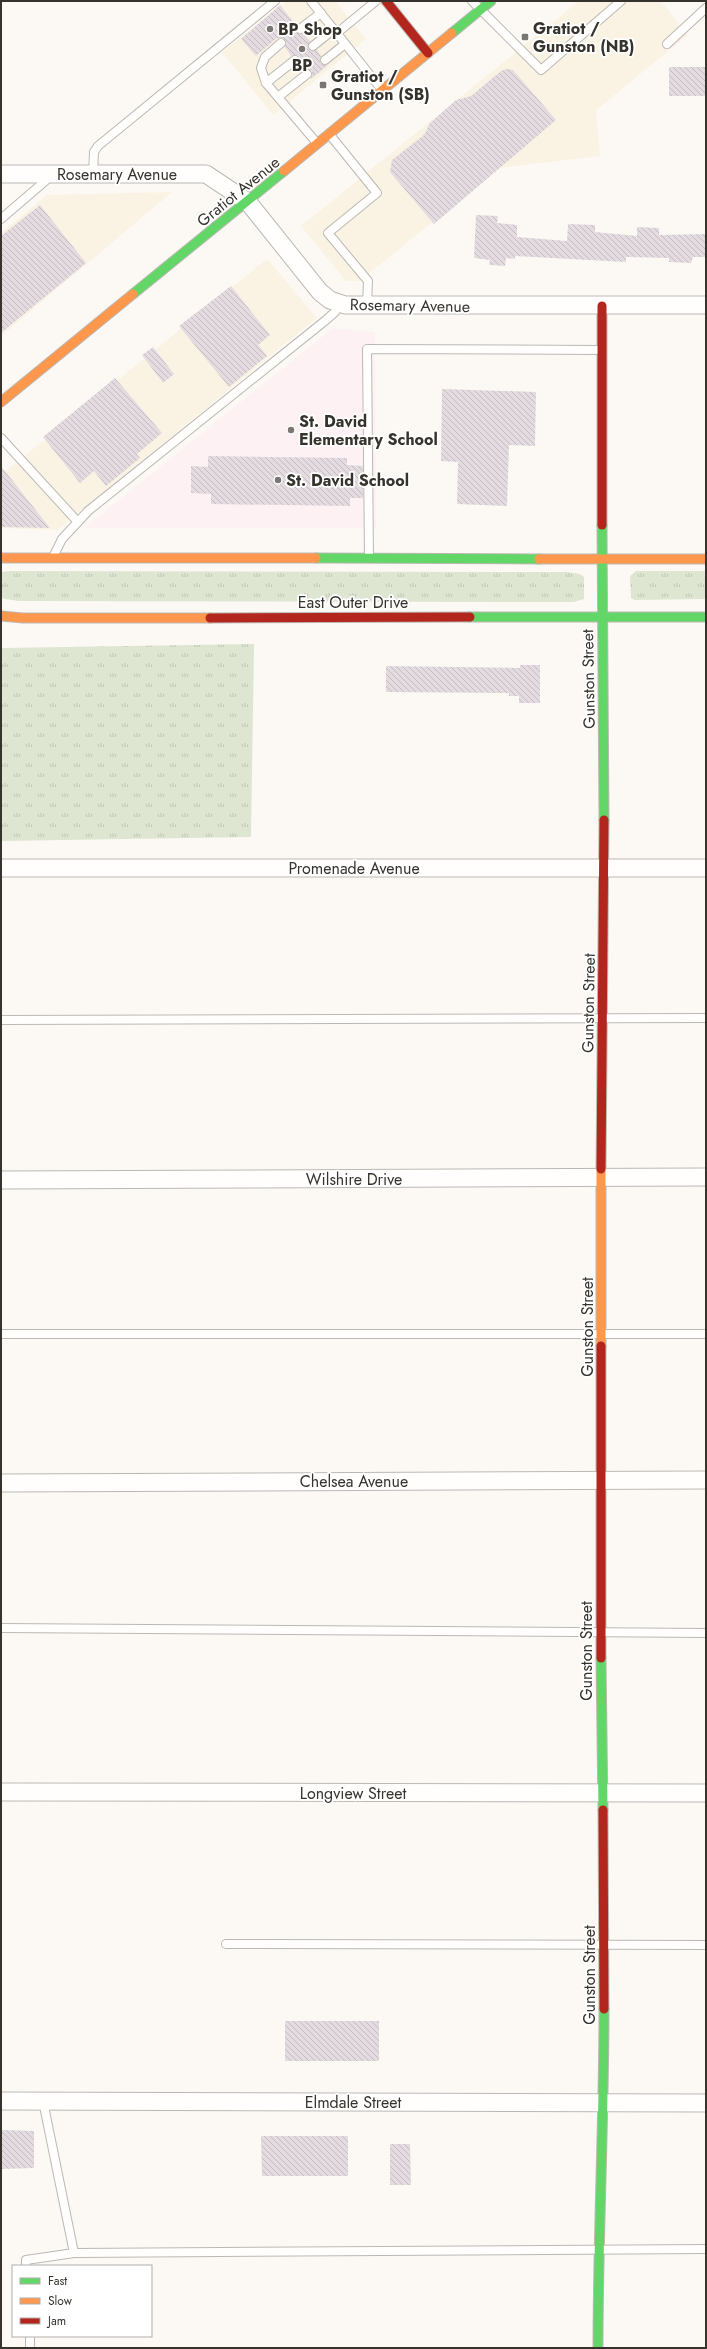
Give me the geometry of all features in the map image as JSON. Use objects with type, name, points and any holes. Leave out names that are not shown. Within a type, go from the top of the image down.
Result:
[{"type":"street","points":[[386,1],[428,53]]},
{"type":"street","name":"Gratiot Avenue","points":[[1,402],[248,202],[491,1]]},
{"type":"street","name":"Rosemary Avenue","points":[[1,174],[206,174],[248,202],[320,292],[340,303],[367,306],[706,305]]},
{"type":"street","name":"Gunston Street","points":[[598,2348],[598,2249],[604,2103],[601,1634],[604,868],[602,306]]},
{"type":"street","points":[[1,558],[706,559]]},
{"type":"street","name":"East Outer Drive","points":[[1,616],[23,618],[706,617]]},
{"type":"street","name":"Promenade Avenue","points":[[1,868],[706,868]]},
{"type":"street","name":"Wilshire Drive","points":[[1,1180],[706,1177]]},
{"type":"street","name":"Chelsea Avenue","points":[[1,1483],[706,1480]]},
{"type":"street","name":"Longview Street","points":[[1,1792],[706,1793]]},
{"type":"street","name":"Elmdale Street","points":[[1,2100],[604,2103],[706,2102]]},
{"type":"lane","points":[[93,174],[94,152],[98,146],[275,1]]},
{"type":"lane","points":[[311,1],[383,91]]},
{"type":"lane","points":[[313,46],[376,1]]},
{"type":"lane","points":[[472,1],[541,70],[621,1]]},
{"type":"lane","points":[[667,44],[706,8]]},
{"type":"lane","points":[[300,29],[321,13]]},
{"type":"lane","points":[[281,43],[265,57],[261,68],[266,83],[318,144]]},
{"type":"lane","points":[[325,60],[345,44]]},
{"type":"lane","points":[[266,83],[295,60]]},
{"type":"lane","points":[[278,97],[307,74]]},
{"type":"lane","points":[[330,134],[377,193],[328,233],[368,281],[367,306]]},
{"type":"lane","points":[[1,219],[53,174]]},
{"type":"lane","points":[[53,558],[62,539],[78,521],[326,320],[335,312],[340,303]]},
{"type":"lane","points":[[369,559],[367,349],[602,350]]},
{"type":"lane","points":[[1,438],[78,521]]},
{"type":"lane","points":[[1,1020],[706,1018]]},
{"type":"lane","points":[[1,1334],[706,1334]]},
{"type":"lane","points":[[1,1628],[601,1634],[706,1633]]},
{"type":"lane","points":[[226,1944],[706,1945]]},
{"type":"lane","points":[[44,2101],[74,2252]]},
{"type":"lane","points":[[26,2265],[26,2260],[74,2252],[598,2249],[706,2250]]},
{"type":"lane","points":[[30,2337],[30,2348]]},
{"type":"shaded area","points":[[286,1],[335,1],[366,39],[273,115],[222,52]]},
{"type":"shaded area","points":[[579,1],[661,1],[688,35],[596,110],[600,156],[499,168],[360,281],[346,281],[301,226]]},
{"type":"shaded area","points":[[172,192],[1,336],[1,233],[47,195]]},
{"type":"shaded area","points":[[267,259],[317,318],[57,530],[1,528],[1,475]]},
{"type":"shaded area","name":"St. David Elementary School","points":[[333,328],[375,332],[376,528],[84,528]]},
{"type":"green space","points":[[636,571],[706,571],[706,599],[635,600],[631,598],[630,576]]},
{"type":"green space","points":[[1,572],[567,572],[580,574],[584,577],[584,599],[574,602],[18,601],[1,598]]},
{"type":"green space","points":[[254,644],[251,837],[1,841],[1,648]]},
{"type":"building","points":[[280,5],[296,25],[296,33],[303,33],[310,41],[309,49],[311,51],[317,50],[321,56],[320,63],[328,65],[311,79],[312,71],[307,69],[303,70],[298,64],[300,57],[297,55],[291,56],[285,47],[286,42],[283,38],[277,38],[256,56],[241,39]]},
{"type":"building","points":[[669,67],[706,67],[706,96],[669,96]]},
{"type":"building","points":[[507,69],[513,70],[556,120],[434,224],[390,172],[392,160],[424,135],[430,123],[456,100],[471,96],[501,71]]},
{"type":"building","points":[[40,205],[86,263],[1,333],[1,236]]},
{"type":"building","points":[[476,215],[498,216],[497,223],[517,225],[517,237],[567,241],[568,224],[595,225],[595,232],[637,236],[637,227],[659,228],[659,235],[706,234],[706,257],[693,257],[691,263],[669,262],[669,258],[626,257],[626,262],[515,256],[515,259],[506,258],[505,266],[489,265],[490,260],[474,258]]},
{"type":"building","points":[[231,286],[270,335],[258,345],[267,356],[229,387],[179,326]]},
{"type":"building","points":[[153,347],[174,374],[163,383],[142,355]]},
{"type":"building","points":[[115,378],[162,433],[137,454],[140,458],[106,486],[94,471],[80,483],[43,437]]},
{"type":"building","points":[[442,389],[536,392],[535,446],[509,445],[507,506],[457,504],[458,462],[441,461]]},
{"type":"building","name":"St. David School","points":[[208,456],[347,458],[347,465],[363,466],[363,498],[350,498],[350,506],[211,504],[211,494],[191,493],[191,466],[208,467]]},
{"type":"building","points":[[1,466],[50,528],[1,527]]},
{"type":"building","points":[[520,665],[540,665],[540,703],[519,703],[519,696],[509,696],[509,693],[386,692],[386,666],[520,668]]},
{"type":"building","points":[[285,2021],[379,2021],[379,2061],[285,2061]]},
{"type":"building","points":[[1,2130],[34,2131],[34,2168],[1,2169]]},
{"type":"building","points":[[261,2136],[348,2136],[348,2176],[262,2176]]},
{"type":"building","points":[[390,2144],[410,2144],[411,2185],[390,2185]]},
{"type":"traffic: fast","points":[[452,33],[491,1]]},
{"type":"traffic: fast","points":[[133,294],[284,171]]},
{"type":"traffic: fast","points":[[602,525],[604,820]]},
{"type":"traffic: fast","points":[[316,558],[539,559]]},
{"type":"traffic: fast","points":[[470,617],[706,617]]},
{"type":"traffic: fast","points":[[601,1658],[603,1810]]},
{"type":"traffic: fast","points":[[598,2348],[604,2009]]},
{"type":"traffic: slow","points":[[284,171],[452,33]]},
{"type":"traffic: slow","points":[[1,402],[133,294]]},
{"type":"traffic: slow","points":[[1,558],[316,558]]},
{"type":"traffic: slow","points":[[539,559],[706,559]]},
{"type":"traffic: slow","points":[[1,616],[23,618],[210,618]]},
{"type":"traffic: slow","points":[[601,1169],[601,1346]]},
{"type":"traffic: jam","points":[[386,1],[428,53]]},
{"type":"traffic: jam","points":[[602,306],[602,525]]},
{"type":"traffic: jam","points":[[210,618],[470,617]]},
{"type":"traffic: jam","points":[[601,1169],[604,820]]},
{"type":"traffic: jam","points":[[601,1346],[601,1658]]},
{"type":"traffic: jam","points":[[603,1810],[604,2009]]},
{"type":"place","name":"BP Shop","points":[[270,29]]},
{"type":"place","name":"Gratiot / Gunston (NB)","points":[[525,37]]},
{"type":"place","name":"BP","points":[[302,49]]},
{"type":"place","name":"Gratiot / Gunston (SB)","points":[[323,85]]},
{"type":"place","name":"St. David Elementary School","points":[[291,430]]},
{"type":"place","name":"St. David School","points":[[278,480]]}]
